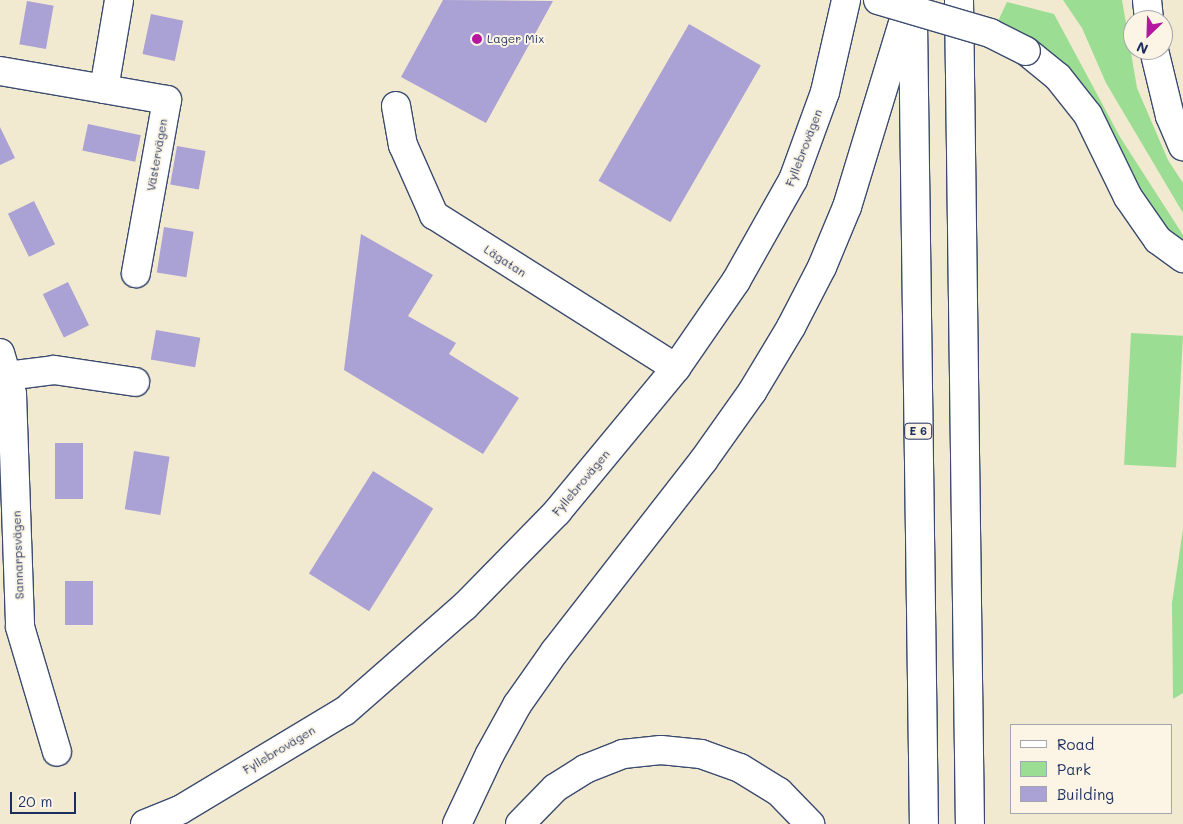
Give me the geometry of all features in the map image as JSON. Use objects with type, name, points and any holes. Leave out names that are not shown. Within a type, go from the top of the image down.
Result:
[{"type":"main road","points":[[104,89],[119,0]]},
{"type":"main road","name":"Fyllebrovägen","points":[[145,824],[180,810],[345,711],[465,606],[557,512],[676,368],[736,281],[793,180],[825,92],[846,0]]},
{"type":"main road","points":[[878,0],[990,33],[1026,51],[1058,77],[1088,115],[1128,197],[1158,240],[1183,258]]},
{"type":"main road","points":[[457,824],[490,754],[517,705],[703,461],[752,392],[791,327],[822,267],[847,207],[912,0]]},
{"type":"main road","name":"E 6","points":[[912,0],[924,824]]},
{"type":"main road","points":[[959,0],[970,824]]},
{"type":"main road","points":[[1156,60],[1170,116],[1183,146]]},
{"type":"main road","name":"Västervägen","points":[[0,71],[167,100],[136,273]]},
{"type":"main road","name":"Lägatan","points":[[396,106],[403,146],[434,215],[676,368]]},
{"type":"main road","points":[[3,365],[54,370],[134,382]]},
{"type":"main road","name":"Sannarpsvägen","points":[[3,365],[12,394],[20,626],[57,752]]},
{"type":"main road","points":[[520,824],[555,788],[585,769],[623,754],[661,750],[700,754],[740,768],[779,792],[810,824]]},
{"type":"green space","points":[[1063,0],[1122,0],[1124,10],[1123,60],[1132,60],[1137,88],[1168,160],[1183,183],[1183,213],[1106,83],[1082,28]]},
{"type":"green space","points":[[1007,2],[1054,14],[1120,137],[1183,235],[1183,246],[1157,220],[1072,74],[1042,46],[998,21]]},
{"type":"green space","points":[[1131,333],[1183,336],[1176,468],[1124,465]]},
{"type":"green space","points":[[1183,529],[1183,693],[1173,699],[1172,603]]},
{"type":"building","name":"Lager Mix","points":[[443,0],[553,1],[486,123],[401,77]]},
{"type":"building","points":[[27,1],[54,6],[46,49],[19,44]]},
{"type":"building","points":[[151,14],[183,21],[175,61],[142,54]]},
{"type":"building","points":[[689,24],[761,66],[670,222],[598,181]]},
{"type":"building","points":[[88,124],[141,135],[135,162],[82,150]]},
{"type":"building","points":[[0,127],[15,158],[0,165]]},
{"type":"building","points":[[177,146],[206,151],[199,189],[170,184]]},
{"type":"building","points":[[34,201],[55,244],[29,257],[8,214]]},
{"type":"building","points":[[164,227],[194,232],[186,277],[157,272]]},
{"type":"building","points":[[361,234],[433,275],[408,316],[456,343],[449,354],[519,398],[483,454],[344,370]]},
{"type":"building","points":[[68,282],[89,325],[64,337],[43,294]]},
{"type":"building","points":[[156,330],[200,338],[195,367],[151,360]]},
{"type":"building","points":[[55,443],[83,443],[83,499],[55,499]]},
{"type":"building","points":[[134,451],[170,457],[160,515],[125,509]]},
{"type":"building","points":[[373,471],[433,509],[369,611],[309,574]]},
{"type":"building","points":[[65,581],[93,581],[93,625],[65,625]]},
{"type":"place","name":"Lager Mix","points":[[477,39]]}]
